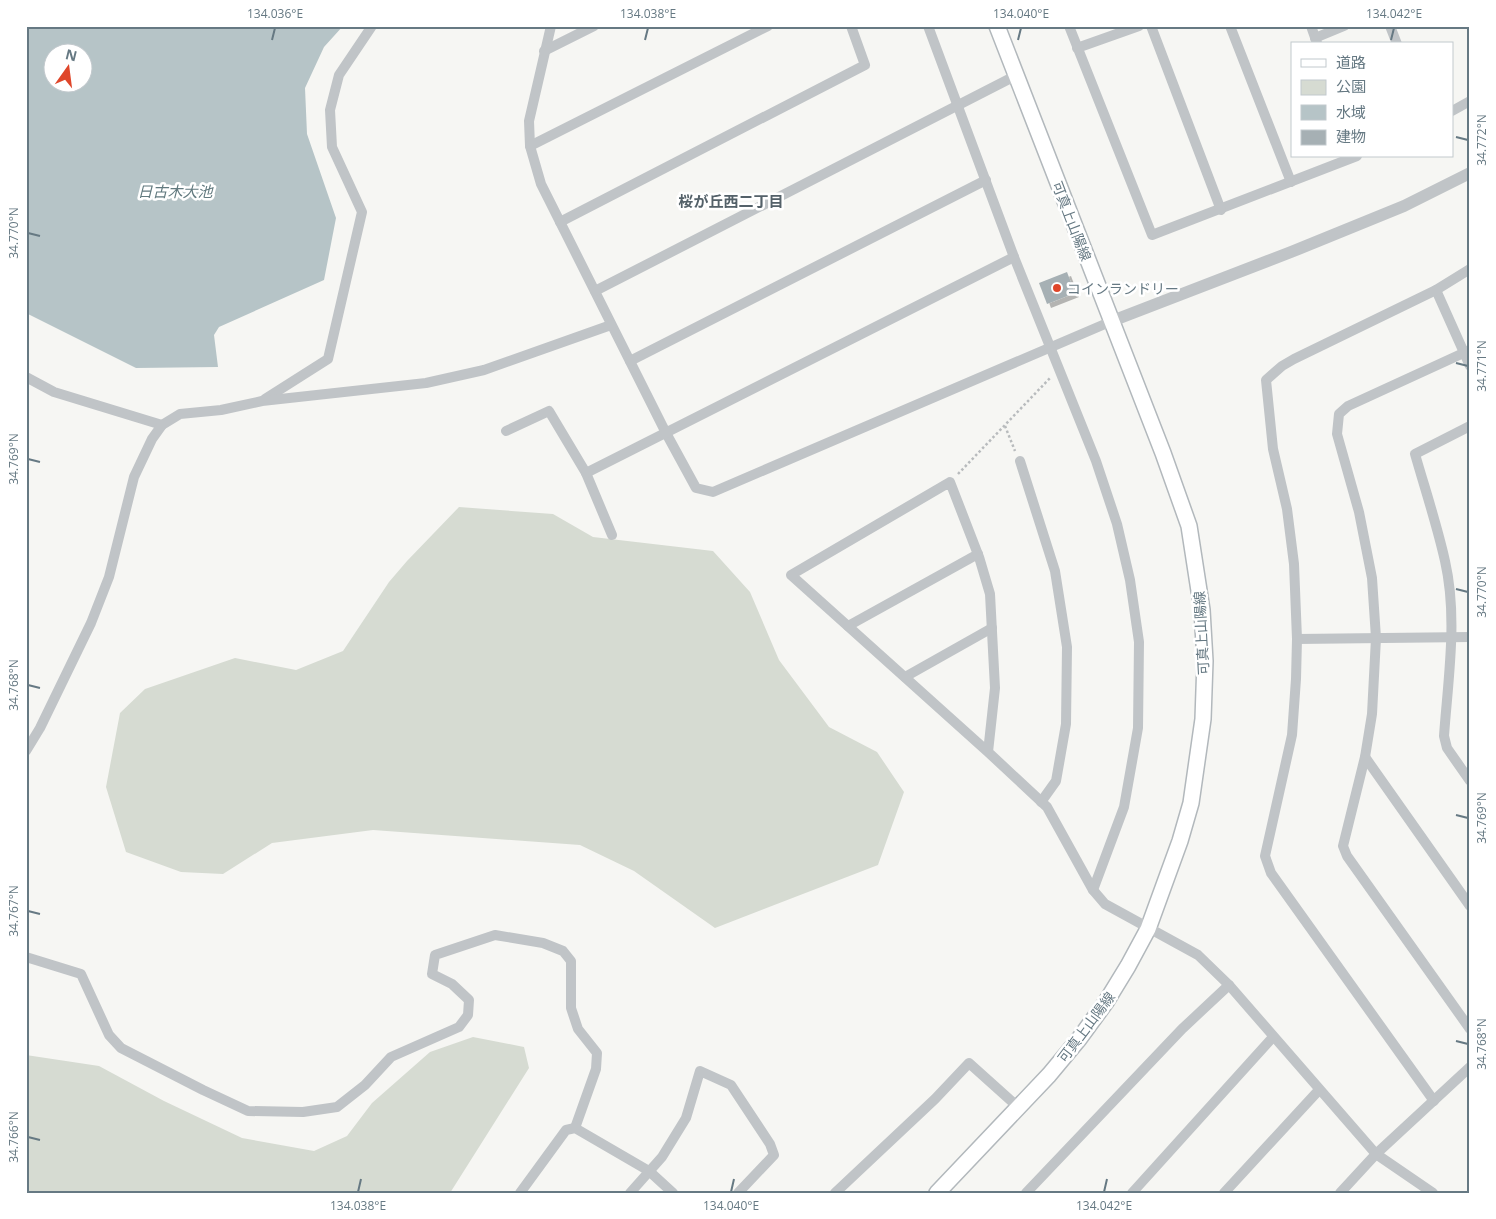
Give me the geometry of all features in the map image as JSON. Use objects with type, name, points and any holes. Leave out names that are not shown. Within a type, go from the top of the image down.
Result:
[{"type":"main road","name":"可真上山陽線","points":[[937,1193],[1049,1075],[1095,1017],[1128,966],[1148,929],[1180,841],[1193,794],[1203,719],[1205,661],[1202,610],[1188,526],[1163,453],[996,26]]},
{"type":"street","points":[[262,401],[328,359],[362,212],[332,147],[330,110],[339,75],[372,26]]},
{"type":"street","points":[[551,26],[529,121],[530,146],[541,184],[666,433],[696,488],[713,492],[1051,346],[1395,210],[1470,173]]},
{"type":"street","points":[[544,51],[594,26]]},
{"type":"street","points":[[530,146],[768,26]]},
{"type":"street","points":[[560,222],[865,65],[851,26]]},
{"type":"street","points":[[928,26],[1014,257],[1096,461],[1118,524],[1130,580],[1139,642],[1138,728],[1124,807],[1093,890]]},
{"type":"street","points":[[1069,26],[1152,236],[1352,158]]},
{"type":"street","points":[[1077,48],[1138,26]]},
{"type":"street","points":[[1150,26],[1220,210]]},
{"type":"street","points":[[1230,26],[1291,182]]},
{"type":"street","points":[[1311,26],[1317,41],[1344,26]]},
{"type":"street","points":[[1390,26],[1396,42]]},
{"type":"street","points":[[595,291],[1015,76]]},
{"type":"street","points":[[1454,110],[1470,101]]},
{"type":"street","points":[[630,361],[986,180]]},
{"type":"street","points":[[586,474],[1014,257]]},
{"type":"street","points":[[1434,1101],[1271,873],[1266,856],[1292,735],[1297,639],[1294,564],[1286,508],[1273,449],[1266,380],[1282,366],[1294,359],[1436,290],[1470,269]]},
{"type":"street","points":[[1436,290],[1467,351],[1470,366]]},
{"type":"street","points":[[26,751],[40,728],[91,624],[109,577],[134,478],[152,439],[162,425],[180,414],[221,410],[262,401],[426,383],[484,370],[612,325]]},
{"type":"street","points":[[1467,351],[1348,406],[1339,414],[1336,434],[1358,512],[1372,578],[1376,638],[1372,714],[1365,757],[1343,846],[1347,856],[1470,1029]]},
{"type":"street","points":[[26,377],[54,392],[162,425]]},
{"type":"street","points":[[506,431],[550,411],[586,474],[612,535]]},
{"type":"street","points":[[1470,426],[1415,454],[1446,562],[1452,637],[1444,736],[1446,748],[1470,781]]},
{"type":"street","points":[[1020,462],[1055,571],[1067,647],[1066,724],[1056,781],[1041,802]]},
{"type":"street","points":[[988,752],[995,688],[990,594],[978,554],[950,482],[791,575],[1047,807],[1093,890],[1105,904],[1198,955],[1229,985],[1272,1037],[1376,1154],[1434,1193]]},
{"type":"street","points":[[848,626],[978,554]]},
{"type":"street","points":[[905,677],[992,628]]},
{"type":"street","points":[[1297,639],[1470,637]]},
{"type":"street","points":[[1365,757],[1470,906]]},
{"type":"street","points":[[26,957],[81,974],[109,1035],[121,1048],[248,1111],[303,1112],[337,1107],[365,1085],[391,1057],[459,1027],[468,1015],[469,1000],[452,984],[432,974],[435,955],[496,935],[543,943],[563,951],[571,961],[571,1008],[578,1029],[597,1053],[596,1069],[575,1128]]},
{"type":"street","points":[[1026,1193],[1182,1029],[1229,985]]},
{"type":"street","points":[[1132,1193],[1272,1037]]},
{"type":"street","points":[[835,1193],[969,1063],[1018,1107]]},
{"type":"street","points":[[1340,1193],[1376,1154],[1470,1067]]},
{"type":"street","points":[[630,1193],[662,1157],[686,1118],[700,1071],[731,1085],[770,1144],[774,1155],[738,1193]]},
{"type":"street","points":[[1224,1193],[1319,1090]]},
{"type":"street","points":[[520,1193],[566,1130],[575,1128],[649,1171],[673,1193]]},
{"type":"path","points":[[950,482],[1059,368]]},
{"type":"path","points":[[1005,426],[1020,462]]},
{"type":"green space","points":[[459,507],[553,514],[593,537],[713,551],[750,592],[779,660],[829,727],[877,752],[904,792],[878,865],[715,928],[634,871],[580,845],[373,830],[272,843],[223,874],[181,872],[126,852],[106,787],[120,713],[145,689],[235,658],[296,670],[343,651],[389,582]]},
{"type":"green space","points":[[473,1037],[524,1047],[529,1068],[450,1193],[26,1193],[26,1055],[99,1066],[164,1101],[242,1138],[314,1151],[347,1136],[372,1103],[430,1052]]},
{"type":"water","name":"日古木大池","points":[[26,26],[343,26],[324,47],[305,88],[307,134],[336,218],[324,280],[219,327],[214,335],[218,367],[136,368],[26,313]]},
{"type":"building","name":"コインランドリー","points":[[1067,272],[1075,293],[1047,304],[1039,283]]},
{"type":"place","name":"コインランドリー","points":[[1057,288]]},
{"type":"district","name":"桜が丘西二丁目","points":[[731,201]]}]
